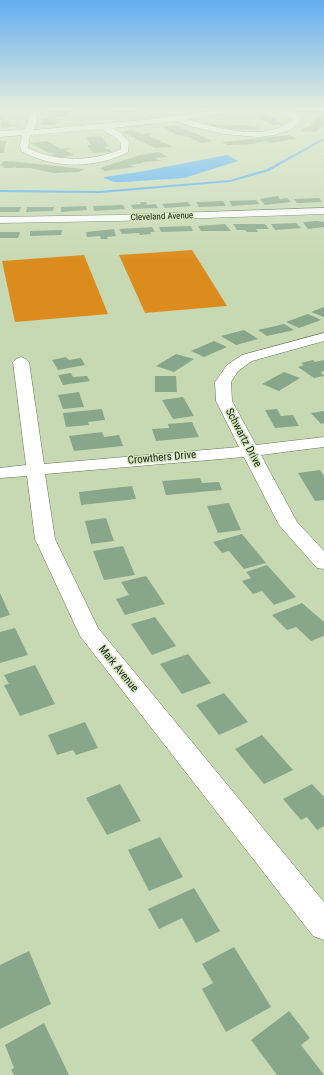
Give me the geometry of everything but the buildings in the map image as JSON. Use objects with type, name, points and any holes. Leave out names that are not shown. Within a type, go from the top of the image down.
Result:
[{"type":"street","points":[[55,160],[88,160]]},
{"type":"street","name":"Cleveland Avenue","points":[[0,220],[117,218],[324,211]]},
{"type":"street","name":"Schwartz Drive","points":[[324,337],[247,358],[232,368],[224,382],[224,401],[289,525],[324,563]]},
{"type":"street","name":"Mark Avenue","points":[[21,362],[34,470],[45,539],[88,631],[324,926]]},
{"type":"street","name":"Crowthers Drive","points":[[0,473],[251,451],[324,442]]},
{"type":"shaded area","points":[[192,250],[227,306],[145,313],[119,255]]},
{"type":"shaded area","points":[[84,255],[108,314],[15,322],[2,261]]},
{"type":"water","points":[[200,160],[238,161],[184,178],[114,182],[104,178]]},
{"type":"waterway","points":[[0,191],[100,192],[230,181],[268,170],[286,160]]}]
